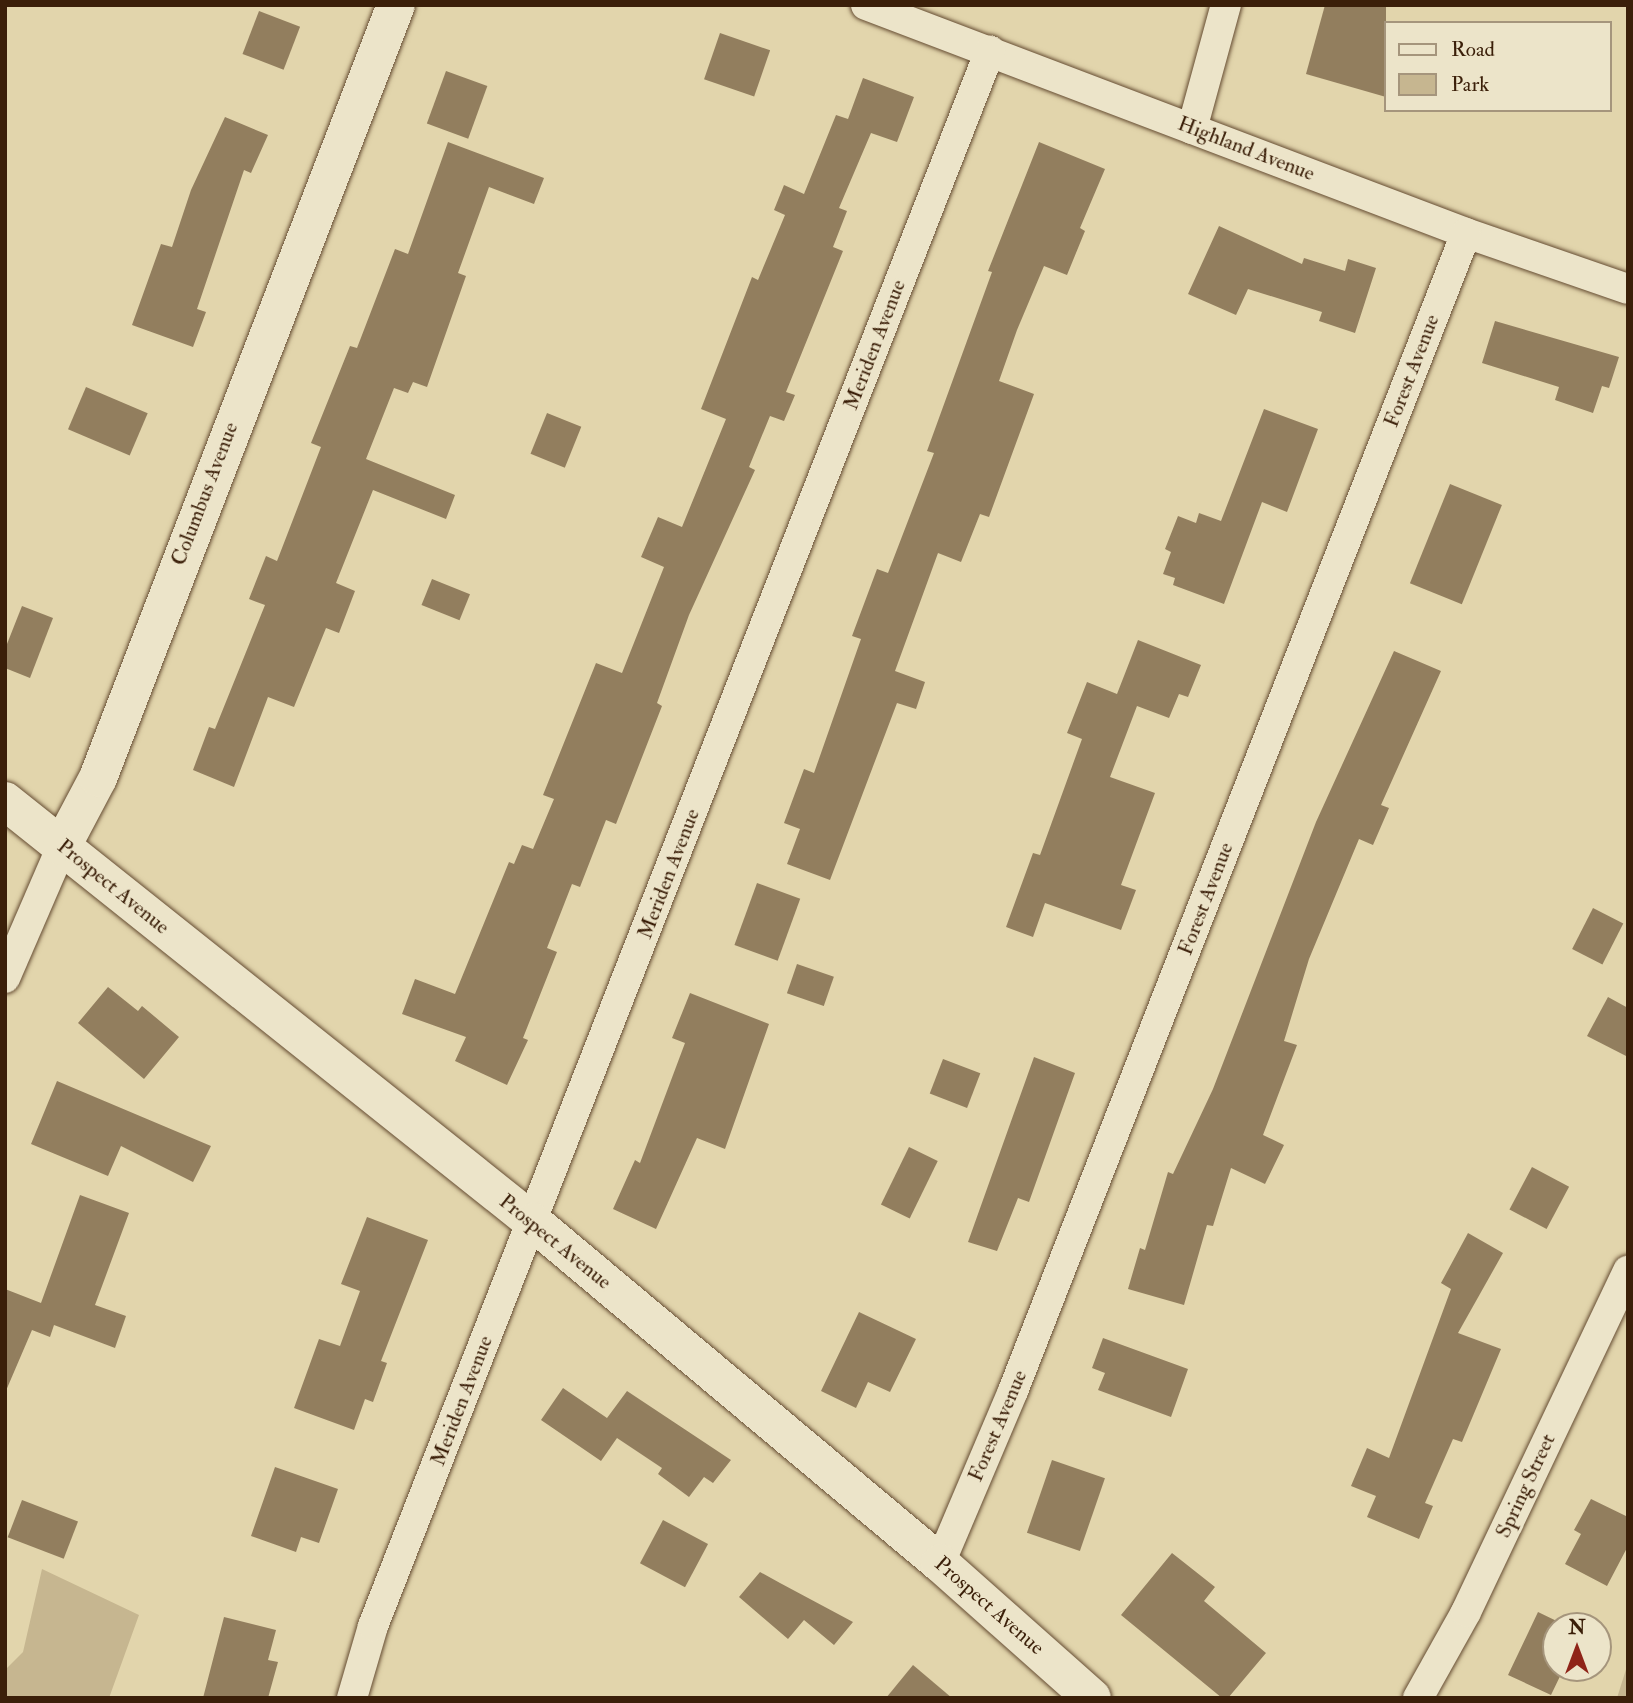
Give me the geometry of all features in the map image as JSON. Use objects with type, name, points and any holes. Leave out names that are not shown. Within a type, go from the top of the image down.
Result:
[{"type":"street","name":"Columbus Avenue","points":[[5,978],[62,846],[98,778],[396,5]]},
{"type":"street","name":"Highland Avenue","points":[[866,5],[1466,233],[1628,289]]},
{"type":"street","points":[[1192,129],[1226,5]]},
{"type":"street","name":"Meriden Avenue","points":[[352,1698],[373,1626],[990,51]]},
{"type":"street","name":"Forest Avenue","points":[[940,1563],[1013,1391],[1466,233]]},
{"type":"street","name":"Prospect Avenue","points":[[5,801],[533,1222],[940,1563],[1092,1698]]},
{"type":"street","name":"Spring Street","points":[[1418,1698],[1490,1563],[1628,1271]]},
{"type":"green space","points":[[42,1569],[139,1615],[109,1698],[5,1698],[5,1670],[23,1652]]},
{"type":"green space","points":[[1628,1663],[1628,1698],[1617,1698]]},
{"type":"building","points":[[1325,5],[1386,5],[1384,96],[1306,74]]},
{"type":"building","points":[[259,11],[300,27],[284,70],[243,54]]},
{"type":"building","points":[[720,33],[770,50],[754,97],[704,79]]},
{"type":"building","points":[[446,71],[487,86],[468,139],[427,124]]},
{"type":"building","points":[[863,78],[914,97],[897,142],[871,133],[839,208],[847,211],[833,247],[843,251],[786,392],[795,395],[784,421],[770,416],[749,467],[755,470],[689,615],[657,703],[662,706],[616,824],[606,820],[580,887],[572,884],[547,948],[557,952],[523,1038],[528,1040],[507,1085],[455,1061],[466,1037],[402,1014],[415,979],[455,994],[509,862],[514,864],[522,845],[533,849],[554,799],[543,795],[596,663],[622,673],[664,567],[641,557],[658,517],[682,527],[726,419],[701,409],[752,277],[758,280],[785,215],[774,210],[784,185],[804,194],[836,115],[848,119]]},
{"type":"building","points":[[225,117],[268,135],[251,173],[244,170],[197,309],[206,312],[193,347],[132,325],[161,244],[172,247],[191,190]]},
{"type":"building","points":[[448,142],[544,178],[534,204],[489,187],[458,273],[466,276],[427,387],[413,382],[408,393],[394,388],[366,459],[455,495],[446,519],[373,490],[336,583],[355,591],[339,633],[326,628],[294,707],[268,697],[234,787],[193,770],[209,727],[215,729],[265,605],[249,599],[266,556],[277,561],[321,447],[311,443],[350,346],[357,348],[395,249],[408,254]]},
{"type":"building","points":[[1039,142],[1105,169],[1080,228],[1085,231],[1067,275],[1044,266],[1017,330],[999,381],[1034,394],[989,517],[980,514],[961,562],[938,553],[895,671],[925,682],[916,709],[897,703],[830,880],[787,864],[800,829],[784,823],[804,769],[814,773],[861,639],[852,636],[877,569],[888,573],[934,453],[927,451],[992,272],[988,271]]},
{"type":"building","points":[[1219,226],[1302,264],[1304,258],[1345,271],[1348,259],[1376,268],[1355,333],[1319,321],[1322,312],[1248,289],[1236,315],[1188,294]]},
{"type":"building","points":[[1495,321],[1619,357],[1609,388],[1602,386],[1593,413],[1555,400],[1559,387],[1482,363]]},
{"type":"building","points":[[86,387],[148,413],[130,456],[68,429]]},
{"type":"building","points":[[1264,409],[1318,429],[1287,512],[1262,502],[1224,604],[1173,585],[1175,578],[1163,574],[1171,552],[1165,549],[1178,516],[1196,523],[1199,513],[1221,521]]},
{"type":"building","points":[[547,413],[581,427],[565,468],[531,454]]},
{"type":"building","points":[[1450,484],[1502,505],[1462,604],[1410,583]]},
{"type":"building","points":[[432,579],[470,594],[460,620],[422,605]]},
{"type":"building","points":[[22,606],[53,618],[30,678],[5,668],[5,649]]},
{"type":"building","points":[[1138,640],[1201,665],[1188,697],[1179,694],[1169,718],[1137,706],[1110,777],[1155,793],[1121,885],[1136,890],[1121,930],[1045,903],[1033,937],[1006,927],[1033,853],[1040,855],[1082,739],[1067,733],[1087,682],[1117,694]]},
{"type":"building","points":[[1394,651],[1441,671],[1381,805],[1389,808],[1373,845],[1359,839],[1309,959],[1284,1041],[1297,1045],[1263,1135],[1284,1145],[1265,1184],[1231,1168],[1213,1226],[1207,1225],[1184,1305],[1128,1289],[1140,1248],[1145,1250],[1168,1172],[1173,1174],[1213,1089],[1316,822]]},
{"type":"building","points":[[757,883],[800,899],[778,961],[734,945]]},
{"type":"building","points":[[1593,908],[1623,923],[1602,964],[1572,949]]},
{"type":"building","points":[[797,964],[834,977],[824,1006],[787,993]]},
{"type":"building","points":[[108,987],[138,1011],[142,1006],[179,1037],[144,1079],[78,1023]]},
{"type":"building","points":[[690,993],[769,1024],[725,1149],[697,1138],[656,1229],[613,1209],[635,1160],[640,1163],[685,1043],[672,1038]]},
{"type":"building","points":[[1608,997],[1628,1008],[1628,1057],[1587,1036]]},
{"type":"building","points":[[1034,1057],[1075,1073],[1029,1202],[1018,1198],[997,1251],[968,1242]]},
{"type":"building","points":[[943,1059],[980,1073],[967,1108],[930,1094]]},
{"type":"building","points":[[57,1081],[211,1146],[193,1182],[121,1146],[108,1176],[31,1144]]},
{"type":"building","points":[[909,1147],[938,1161],[910,1219],[881,1205]]},
{"type":"building","points":[[1532,1167],[1569,1187],[1547,1229],[1509,1209]]},
{"type":"building","points":[[80,1195],[129,1213],[95,1305],[126,1316],[115,1348],[54,1325],[50,1337],[32,1330],[5,1393],[5,1289],[41,1303]]},
{"type":"building","points":[[367,1217],[428,1240],[381,1361],[387,1363],[373,1402],[365,1399],[354,1430],[294,1408],[319,1339],[340,1346],[360,1291],[341,1284]]},
{"type":"building","points":[[1468,1233],[1503,1253],[1458,1333],[1501,1349],[1462,1442],[1453,1439],[1425,1503],[1433,1506],[1419,1539],[1367,1517],[1376,1496],[1351,1486],[1367,1448],[1389,1458],[1451,1289],[1441,1283]]},
{"type":"building","points":[[859,1312],[916,1339],[890,1392],[868,1382],[856,1408],[821,1391]]},
{"type":"building","points":[[1103,1338],[1188,1369],[1171,1417],[1098,1390],[1105,1373],[1092,1368]]},
{"type":"building","points":[[563,1388],[607,1418],[627,1391],[731,1460],[713,1483],[704,1477],[689,1497],[658,1474],[662,1468],[617,1438],[601,1461],[541,1420]]},
{"type":"building","points":[[1052,1460],[1105,1478],[1080,1551],[1027,1533]]},
{"type":"building","points":[[275,1467],[338,1489],[319,1543],[301,1537],[296,1552],[251,1536]]},
{"type":"building","points":[[1591,1499],[1628,1517],[1628,1546],[1607,1586],[1565,1564],[1581,1534],[1574,1530]]},
{"type":"building","points":[[22,1500],[78,1522],[64,1559],[8,1537]]},
{"type":"building","points":[[663,1520],[708,1544],[685,1587],[640,1563]]},
{"type":"building","points":[[1172,1553],[1215,1587],[1204,1601],[1266,1653],[1228,1698],[1222,1698],[1121,1615]]},
{"type":"building","points":[[760,1572],[853,1622],[834,1645],[804,1620],[788,1639],[739,1597]]},
{"type":"building","points":[[1538,1612],[1542,1614],[1542,1682],[1557,1682],[1551,1695],[1508,1675]]},
{"type":"building","points":[[224,1617],[276,1630],[268,1660],[278,1662],[268,1698],[203,1698]]},
{"type":"building","points":[[913,1665],[952,1698],[886,1698]]}]
